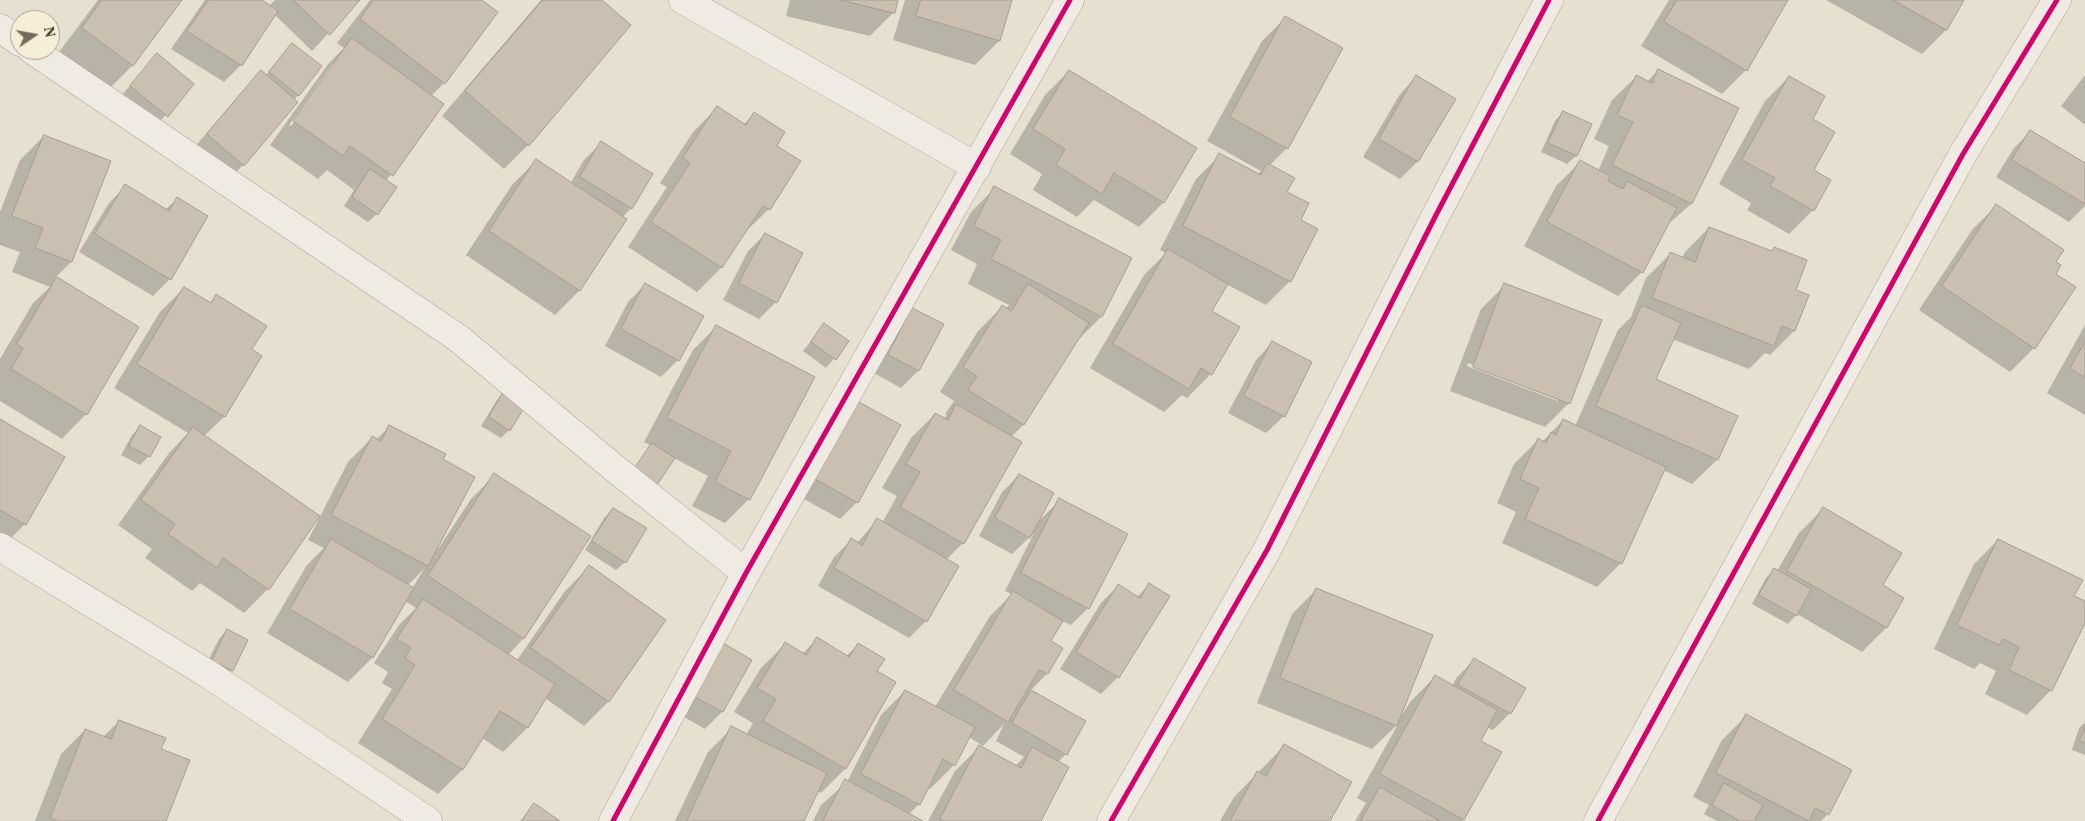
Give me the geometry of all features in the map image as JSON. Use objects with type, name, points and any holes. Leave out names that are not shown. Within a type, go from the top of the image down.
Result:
[{"type":"street","points":[[683,0],[977,167]]},
{"type":"street","points":[[613,821],[746,573],[1070,0]]},
{"type":"street","points":[[1111,821],[1267,550],[1436,215],[1549,0]]},
{"type":"street","points":[[1598,821],[1963,154],[2057,0]]},
{"type":"street","points":[[47,60],[458,338],[613,467],[746,573]]},
{"type":"street","points":[[0,547],[208,674],[428,821]]},
{"type":"building","points":[[102,0],[182,0],[133,66],[82,28]]},
{"type":"building","points":[[209,0],[262,0],[278,11],[242,66],[187,31]]},
{"type":"building","points":[[294,0],[360,0],[330,35]]},
{"type":"building","points":[[374,0],[482,0],[498,12],[445,84],[360,19]]},
{"type":"building","points":[[543,0],[602,0],[631,25],[529,146],[465,91]]},
{"type":"building","points":[[841,0],[898,0],[895,13]]},
{"type":"building","points":[[921,0],[1012,0],[1000,41],[916,16]]},
{"type":"building","points":[[1677,0],[1788,0],[1747,71],[1664,22]]},
{"type":"building","points":[[1893,0],[1964,0],[1947,30]]},
{"type":"building","points":[[1285,16],[1343,48],[1288,149],[1230,117]]},
{"type":"building","points":[[352,38],[444,104],[393,176],[350,146],[343,156],[293,121]]},
{"type":"building","points":[[292,43],[322,66],[299,96],[269,72]]},
{"type":"building","points":[[157,53],[194,84],[168,117],[130,86]]},
{"type":"building","points":[[1658,69],[1739,108],[1692,204],[1612,165],[1633,122],[1617,115],[1636,75],[1652,83]]},
{"type":"building","points":[[261,70],[298,102],[244,166],[207,134]]},
{"type":"building","points":[[1069,70],[1197,148],[1164,203],[1114,173],[1102,194],[1056,165],[1065,149],[1033,129]]},
{"type":"building","points":[[1416,75],[1456,99],[1418,162],[1379,139]]},
{"type":"building","points":[[1789,76],[1825,96],[1813,119],[1835,132],[1814,170],[1831,180],[1814,211],[1770,186],[1775,178],[1742,160]]},
{"type":"building","points":[[717,106],[746,125],[754,112],[785,132],[777,146],[801,161],[770,210],[763,206],[722,268],[651,222],[690,163],[683,158]]},
{"type":"building","points":[[1563,111],[1592,124],[1577,156],[1548,143]]},
{"type":"building","points":[[2030,130],[2085,163],[2085,204],[2012,160]]},
{"type":"building","points":[[44,135],[111,161],[72,262],[35,248],[43,228],[12,216]]},
{"type":"building","points":[[601,141],[653,174],[632,209],[580,177]]},
{"type":"building","points":[[1219,153],[1261,175],[1267,163],[1295,178],[1287,192],[1309,203],[1301,220],[1318,229],[1291,282],[1183,226]]},
{"type":"building","points":[[536,159],[627,219],[580,291],[489,231]]},
{"type":"building","points":[[1580,160],[1610,176],[1608,181],[1623,189],[1627,181],[1677,208],[1643,273],[1547,222]]},
{"type":"building","points":[[370,169],[397,187],[378,215],[352,197]]},
{"type":"building","points":[[125,184],[169,211],[177,197],[208,216],[171,280],[95,234]]},
{"type":"building","points":[[994,186],[1132,258],[1102,317],[991,259],[1001,240],[974,226]]},
{"type":"building","points":[[1996,204],[2064,250],[2056,262],[2061,265],[2056,274],[2076,287],[2035,349],[1942,286]]},
{"type":"building","points":[[1709,227],[1772,251],[1774,247],[1807,260],[1796,290],[1809,295],[1795,331],[1782,326],[1774,346],[1652,298],[1670,252],[1695,262]]},
{"type":"building","points":[[765,233],[803,253],[777,303],[739,283]]},
{"type":"building","points":[[1168,249],[1228,284],[1212,311],[1240,327],[1212,375],[1201,368],[1189,389],[1113,344]]},
{"type":"building","points":[[57,277],[139,327],[87,415],[11,369],[23,348],[17,344]]},
{"type":"building","points":[[645,283],[704,316],[679,361],[621,329]]},
{"type":"building","points":[[1504,283],[1602,320],[1570,404],[1473,367]]},
{"type":"building","points":[[1028,284],[1089,323],[1024,425],[968,390],[977,376],[963,367],[1002,305],[1011,311]]},
{"type":"building","points":[[184,287],[211,303],[216,294],[267,326],[252,349],[262,356],[225,417],[137,364]]},
{"type":"building","points":[[1642,305],[1681,323],[1656,379],[1738,416],[1718,460],[1596,406]]},
{"type":"building","points":[[912,308],[944,324],[919,371],[888,355]]},
{"type":"building","points":[[824,323],[849,341],[836,360],[811,342]]},
{"type":"building","points":[[716,325],[815,377],[750,500],[715,482],[731,451],[667,418]]},
{"type":"building","points":[[1272,341],[1312,362],[1285,417],[1244,396]]},
{"type":"building","points":[[2085,342],[2085,377],[2070,369]]},
{"type":"building","points":[[505,389],[527,403],[510,431],[489,417]]},
{"type":"building","points":[[855,400],[901,425],[858,503],[813,478]]},
{"type":"building","points":[[956,404],[1022,442],[964,544],[900,507],[920,472],[906,464],[935,413],[948,420]]},
{"type":"building","points":[[0,419],[65,457],[26,525],[0,510]]},
{"type":"building","points":[[1563,419],[1666,467],[1622,564],[1525,519],[1539,488],[1520,479],[1538,438],[1546,443],[1551,432],[1556,435]]},
{"type":"building","points":[[140,425],[161,437],[150,457],[129,446]]},
{"type":"building","points":[[389,425],[446,454],[443,459],[475,477],[428,566],[331,515],[372,436],[381,441]]},
{"type":"building","points":[[193,427],[320,516],[269,590],[223,558],[217,568],[168,534],[175,524],[141,500]]},
{"type":"building","points":[[652,443],[675,458],[653,491],[630,475]]},
{"type":"building","points":[[494,473],[591,536],[524,639],[428,576]]},
{"type":"building","points":[[1019,474],[1054,493],[1030,538],[995,518]]},
{"type":"building","points":[[1059,498],[1128,534],[1089,609],[1021,573]]},
{"type":"building","points":[[1823,507],[1902,553],[1883,585],[1904,598],[1887,628],[1787,571]]},
{"type":"building","points":[[613,508],[647,528],[626,563],[592,541]]},
{"type":"building","points":[[877,518],[959,566],[927,622],[834,568],[851,538],[862,545]]},
{"type":"building","points":[[331,539],[414,588],[373,658],[290,609]]},
{"type":"building","points":[[1998,539],[2083,580],[2074,596],[2085,601],[2085,623],[2052,691],[2009,670],[2019,647],[2003,639],[1999,645],[1957,625]]},
{"type":"building","points":[[589,565],[666,620],[609,702],[531,648]]},
{"type":"building","points":[[1774,568],[1811,589],[1797,616],[1759,595]]},
{"type":"building","points":[[1149,583],[1170,596],[1119,678],[1076,652],[1118,584],[1140,598]]},
{"type":"building","points":[[1316,588],[1433,635],[1397,726],[1280,678]]},
{"type":"building","points":[[1013,591],[1063,621],[1051,641],[1063,648],[1048,674],[1039,670],[1008,722],[954,690]]},
{"type":"building","points":[[423,599],[555,684],[528,728],[500,711],[463,770],[382,719],[415,665],[405,658],[411,648],[397,639]]},
{"type":"building","points":[[227,629],[248,640],[233,671],[212,661]]},
{"type":"building","points":[[817,637],[849,657],[858,643],[885,659],[877,671],[896,682],[846,769],[763,721],[776,699],[757,688],[785,642],[806,655]]},
{"type":"building","points":[[723,643],[752,660],[723,712],[693,696]]},
{"type":"building","points":[[1474,658],[1526,688],[1511,714],[1458,685]]},
{"type":"building","points":[[1435,675],[1497,710],[1481,741],[1502,752],[1464,820],[1380,774]]},
{"type":"building","points":[[905,690],[975,727],[955,766],[943,759],[920,805],[861,774]]},
{"type":"building","points":[[1031,690],[1086,721],[1067,755],[1012,723]]},
{"type":"building","points":[[1746,714],[1852,770],[1829,815],[1815,808],[1809,821],[1716,773]]},
{"type":"building","points":[[119,720],[166,738],[161,749],[190,760],[166,821],[58,821],[50,818],[85,729],[111,739]]},
{"type":"building","points":[[731,726],[827,773],[804,821],[687,821]]},
{"type":"building","points":[[2085,726],[2085,743],[2080,741]]},
{"type":"building","points":[[1284,744],[1352,782],[1330,821],[1230,821],[1257,771],[1266,776]]},
{"type":"building","points":[[979,745],[1021,768],[1032,747],[1069,767],[1041,821],[944,821],[940,819]]},
{"type":"building","points":[[845,779],[923,821],[823,821]]},
{"type":"building","points":[[1724,783],[1763,805],[1754,821],[1740,821],[1712,805]]},
{"type":"building","points":[[1380,787],[1440,821],[1361,821]]},
{"type":"building","points":[[534,803],[560,821],[522,821]]},
{"type":"cycle path","points":[[613,821],[746,573],[1070,0]]},
{"type":"cycle path","points":[[1111,821],[1267,550],[1436,215],[1549,0]]},
{"type":"cycle path","points":[[1598,821],[1963,154],[2057,0]]}]
